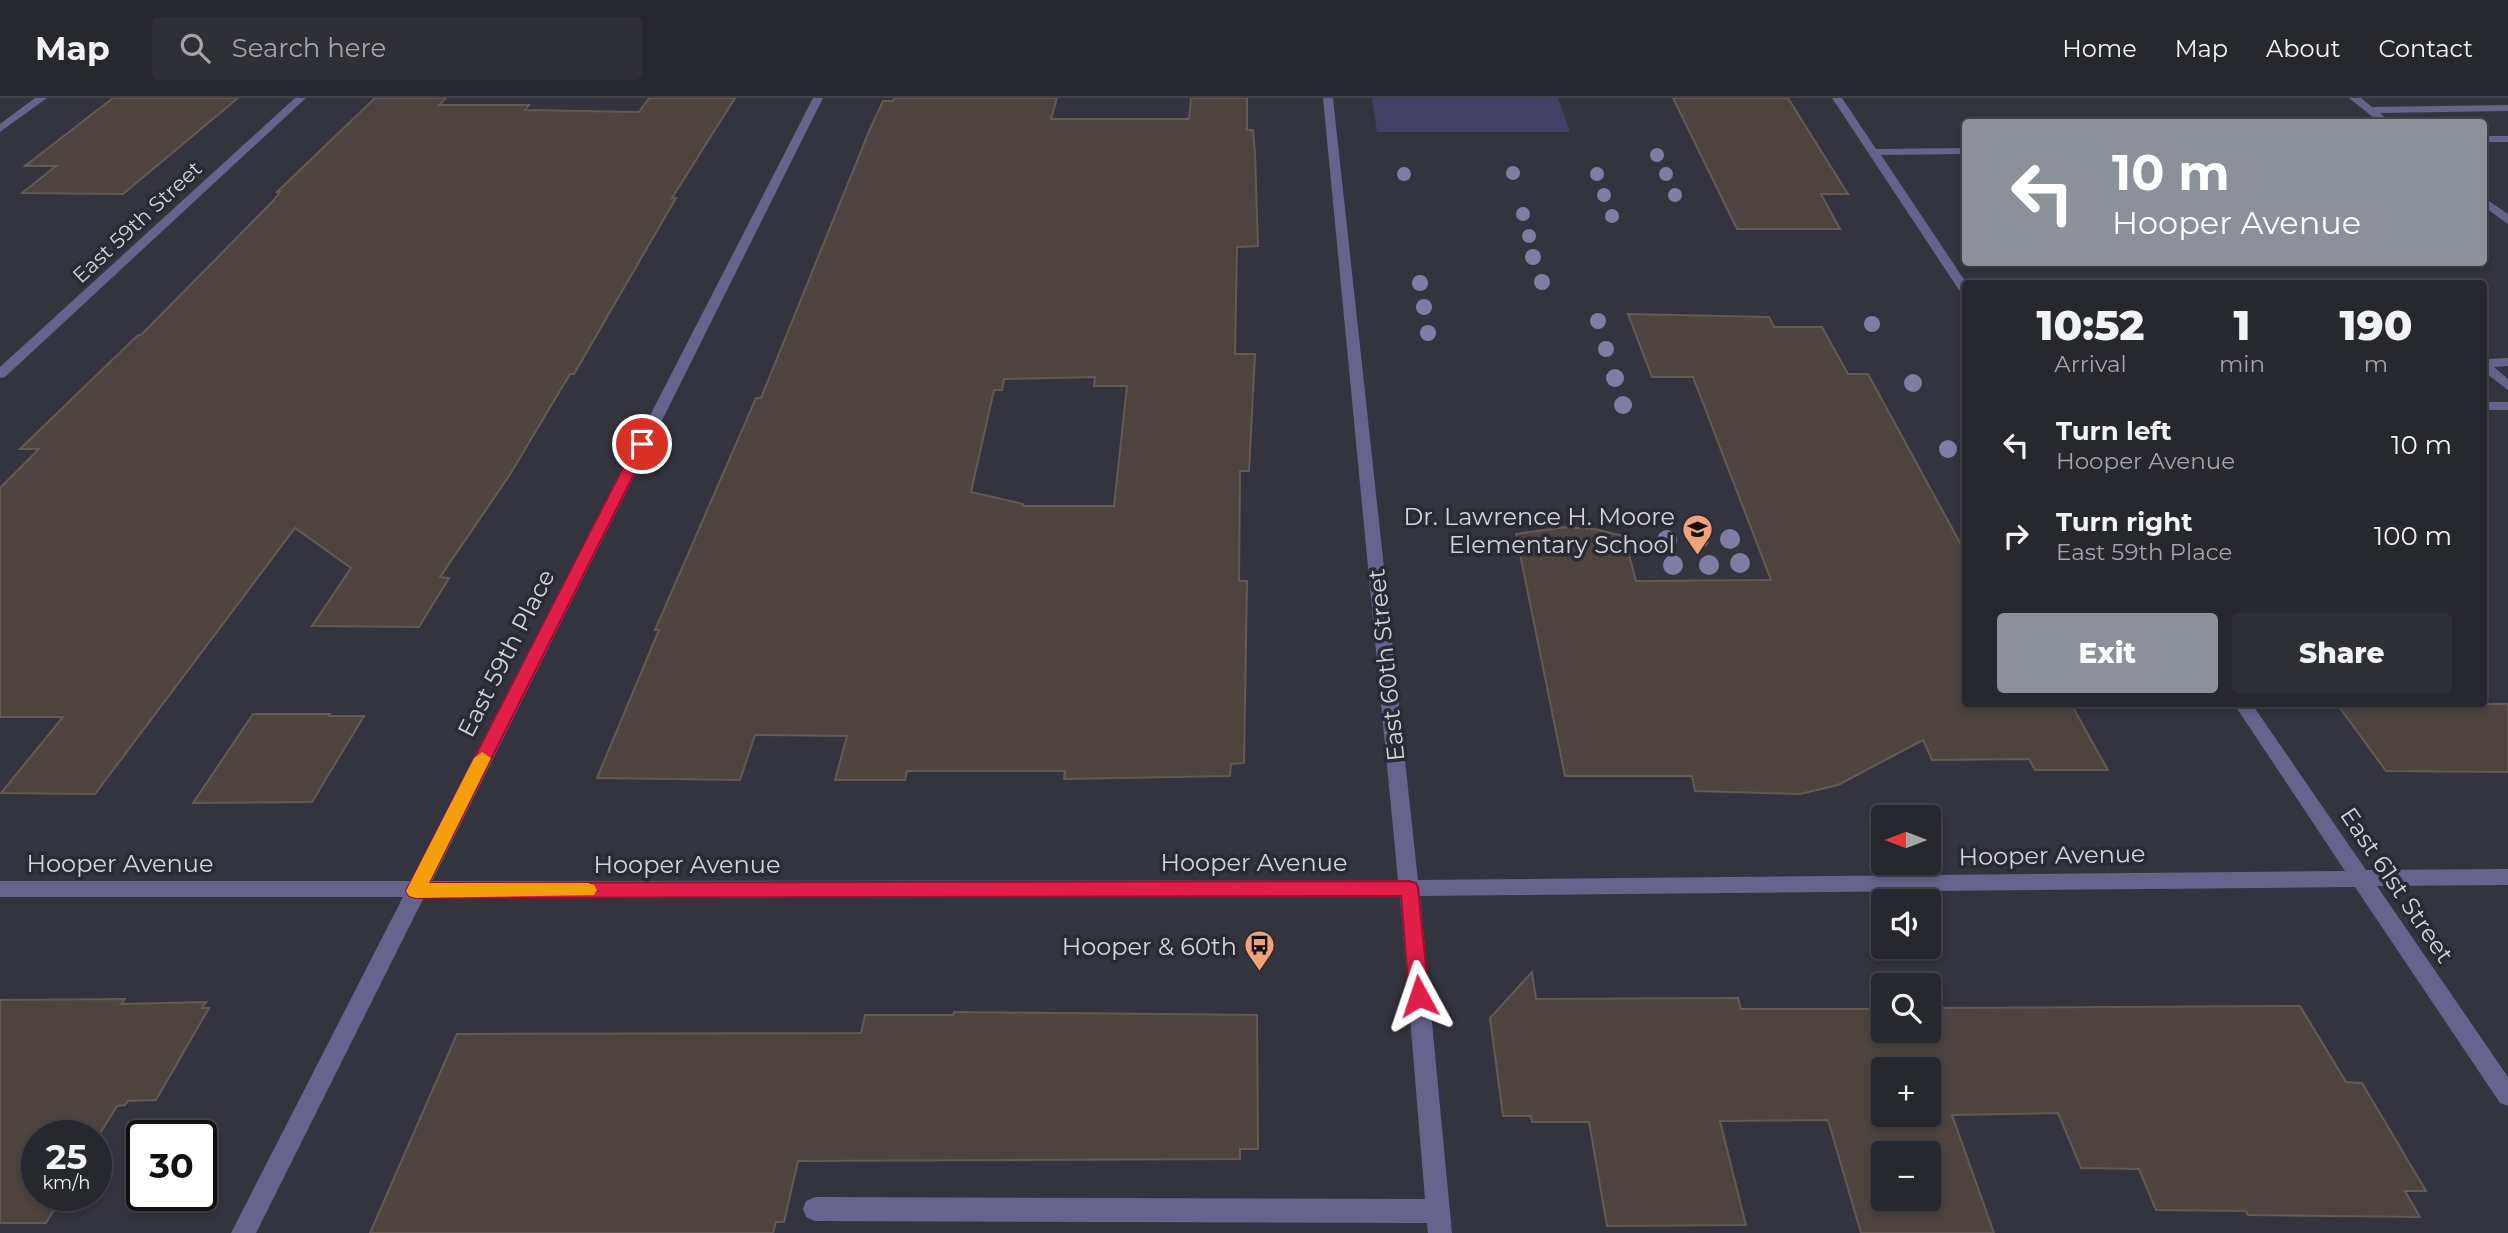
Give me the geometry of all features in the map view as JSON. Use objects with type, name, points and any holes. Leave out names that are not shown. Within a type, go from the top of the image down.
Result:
[{"type":"street","points":[[0,129],[43,98]]},
{"type":"street","name":"East 59th Street","points":[[0,374],[301,98]]},
{"type":"street","name":"East 59th Place","points":[[243,1233],[818,98]]},
{"type":"street","name":"East 60th Street","points":[[1328,98],[1409,888],[1439,1222]]},
{"type":"street","points":[[1837,98],[1962,286]]},
{"type":"street","points":[[2354,98],[2381,119]]},
{"type":"street","points":[[2368,110],[2508,108]]},
{"type":"street","points":[[2487,139],[2508,139]]},
{"type":"street","points":[[1872,152],[1962,151]]},
{"type":"street","points":[[2487,203],[2508,220]]},
{"type":"street","points":[[2487,363],[2508,362]]},
{"type":"street","points":[[2487,367],[2508,386]]},
{"type":"street","points":[[2487,406],[2508,406]]},
{"type":"street","name":"East 61st Street","points":[[2245,707],[2508,1096]]},
{"type":"street","name":"Hooper Avenue","points":[[0,889],[416,891],[1409,888],[2508,877]]},
{"type":"street","points":[[815,1209],[1439,1222]]},
{"type":"shaded area","points":[[1372,98],[1558,98],[1570,132],[1377,132]]},
{"type":"building","points":[[113,98],[238,98],[123,194],[22,193],[56,166],[25,166]]},
{"type":"building","points":[[375,98],[446,98],[439,105],[529,105],[525,110],[639,112],[649,98],[735,98],[672,198],[676,198],[574,374],[570,374],[509,476],[440,577],[449,578],[419,627],[312,626],[351,568],[295,528],[95,794],[1,793],[63,717],[0,717],[0,488],[39,449],[20,449],[141,335],[272,202],[280,192],[277,192]]},
{"type":"building","points":[[895,98],[1057,98],[1051,119],[1189,119],[1191,98],[1247,98],[1247,130],[1253,130],[1255,153],[1258,246],[1237,247],[1235,354],[1255,354],[1249,471],[1240,471],[1239,581],[1247,581],[1244,763],[1231,764],[1230,776],[1064,779],[1065,771],[907,771],[905,780],[835,780],[847,736],[755,735],[740,780],[597,778],[659,630],[655,630],[756,398],[761,398],[870,129],[883,101],[893,101]],"holes":[[[1095,377],[1094,386],[1127,386],[1114,506],[1023,506],[971,492],[994,390],[1002,390],[1004,379]]]},
{"type":"building","points":[[1673,98],[1788,98],[1848,194],[1821,194],[1840,229],[1737,229]]},
{"type":"building","points":[[1628,314],[1769,317],[1774,327],[1822,327],[1848,374],[1868,374],[1962,546],[1962,707],[2073,707],[2108,770],[2035,770],[2029,759],[1932,760],[1923,740],[1838,785],[1800,794],[1695,791],[1692,776],[1565,776],[1516,534],[1566,527],[1594,529],[1624,536],[1636,581],[1771,580],[1693,377],[1652,377]]},
{"type":"building","points":[[2487,704],[2508,704],[2508,772],[2386,771],[2339,707],[2487,707]]},
{"type":"building","points":[[253,714],[364,716],[312,802],[193,803]]},
{"type":"building","points":[[1532,972],[1536,999],[1738,998],[1741,1009],[1871,1009],[1871,1043],[1941,1043],[1941,1008],[2300,1006],[2346,1082],[2362,1083],[2426,1191],[2405,1191],[2420,1217],[2248,1215],[2246,1211],[2156,1210],[2139,1169],[2081,1168],[2058,1113],[1952,1115],[1994,1233],[1861,1233],[1828,1120],[1720,1121],[1746,1225],[1607,1226],[1589,1122],[1532,1122],[1531,1116],[1503,1116],[1490,1018]]},
{"type":"building","points":[[125,999],[121,1004],[206,1002],[202,1008],[209,1008],[156,1100],[128,1101],[125,1105],[117,1106],[108,1120],[21,1120],[21,1211],[53,1211],[46,1223],[0,1223],[0,1000]]},
{"type":"building","points":[[954,1012],[1257,1015],[1258,1149],[1240,1149],[1240,1159],[798,1161],[784,1222],[776,1222],[773,1233],[370,1233],[457,1034],[861,1033],[865,1015],[953,1015]]},
{"type":"slow traffic","points":[[482,758],[416,891],[588,890]]},
{"type":"place","name":"Dr. Lawrence H. Moore Elementary School","points":[[1698,557]]},
{"type":"place","name":"Hooper & 60th","points":[[1260,973]]},
{"type":"route","points":[[642,444],[416,891],[1409,888],[1419,996]]}]
